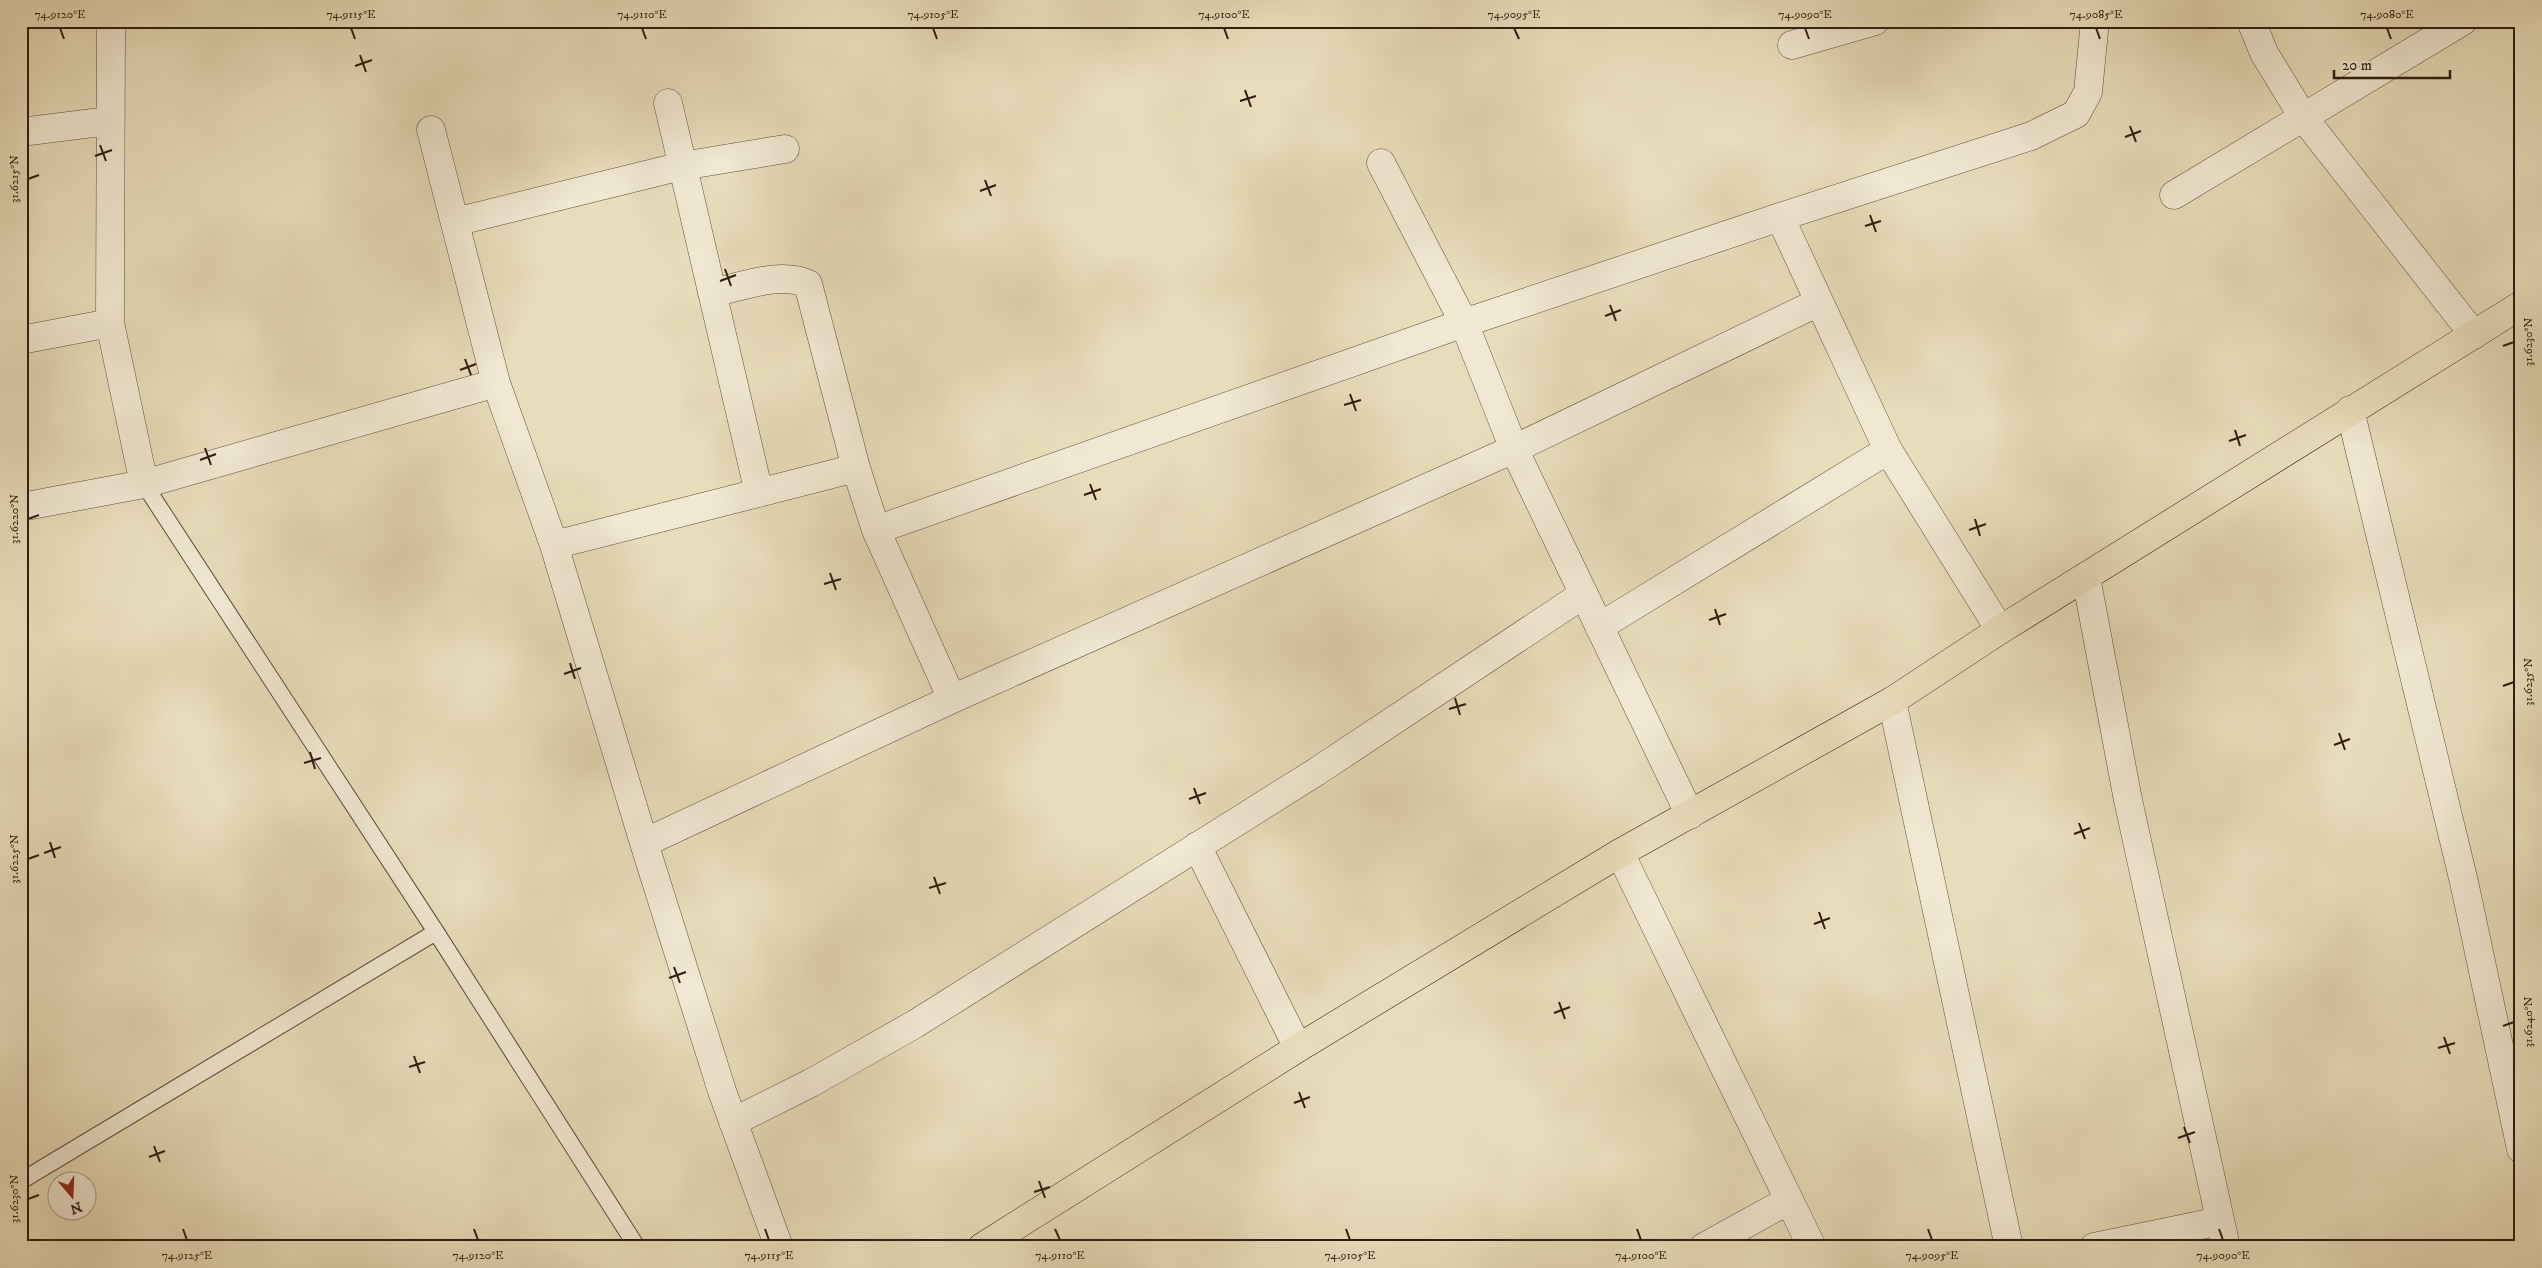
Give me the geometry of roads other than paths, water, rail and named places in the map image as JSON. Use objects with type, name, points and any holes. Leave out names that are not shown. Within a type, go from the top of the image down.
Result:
[{"type":"highway","points":[[982,1247],[1012,1239],[1298,1048],[1620,853],[1892,701],[2000,630],[2521,305]]},
{"type":"street","points":[[111,21],[109,121],[110,323],[144,484]]},
{"type":"street","points":[[1792,45],[1874,21]]},
{"type":"street","points":[[876,530],[1464,323],[1780,216],[2031,136],[2076,114],[2088,92],[2095,21]]},
{"type":"street","points":[[2251,21],[2264,53],[2303,117],[2474,335]]},
{"type":"street","points":[[2174,195],[2463,21]]},
{"type":"street","points":[[668,103],[759,493]]},
{"type":"street","points":[[21,132],[109,121]]},
{"type":"street","points":[[431,130],[496,384],[554,545],[644,843],[733,1122],[779,1247]]},
{"type":"street","points":[[455,222],[682,166],[785,149]]},
{"type":"street","points":[[1381,163],[1464,323],[1514,449],[1690,815]]},
{"type":"street","points":[[1780,216],[1888,450],[2000,630]]},
{"type":"street","points":[[712,293],[771,280],[796,279],[808,284],[856,468],[876,530],[952,699]]},
{"type":"street","points":[[644,843],[952,699],[1514,449],[1820,302]]},
{"type":"street","points":[[21,340],[110,323]]},
{"type":"street","points":[[21,507],[144,484],[496,384]]},
{"type":"street","points":[[2350,410],[2464,882],[2521,1149]]},
{"type":"street","points":[[1599,627],[1888,450]]},
{"type":"street","points":[[554,545],[856,468]]},
{"type":"street","points":[[2086,577],[2128,800],[2223,1234],[2094,1247]]},
{"type":"street","points":[[733,1122],[811,1083],[915,1024],[1399,718],[1584,594]]},
{"type":"street","points":[[1892,701],[2009,1247]]},
{"type":"street","points":[[1197,846],[1298,1048]]},
{"type":"street","points":[[1620,853],[1812,1247]]},
{"type":"street","points":[[1704,1247],[1789,1200]]},
{"type":"lane","points":[[144,484],[436,932],[637,1247]]},
{"type":"lane","points":[[21,1181],[436,932]]}]
